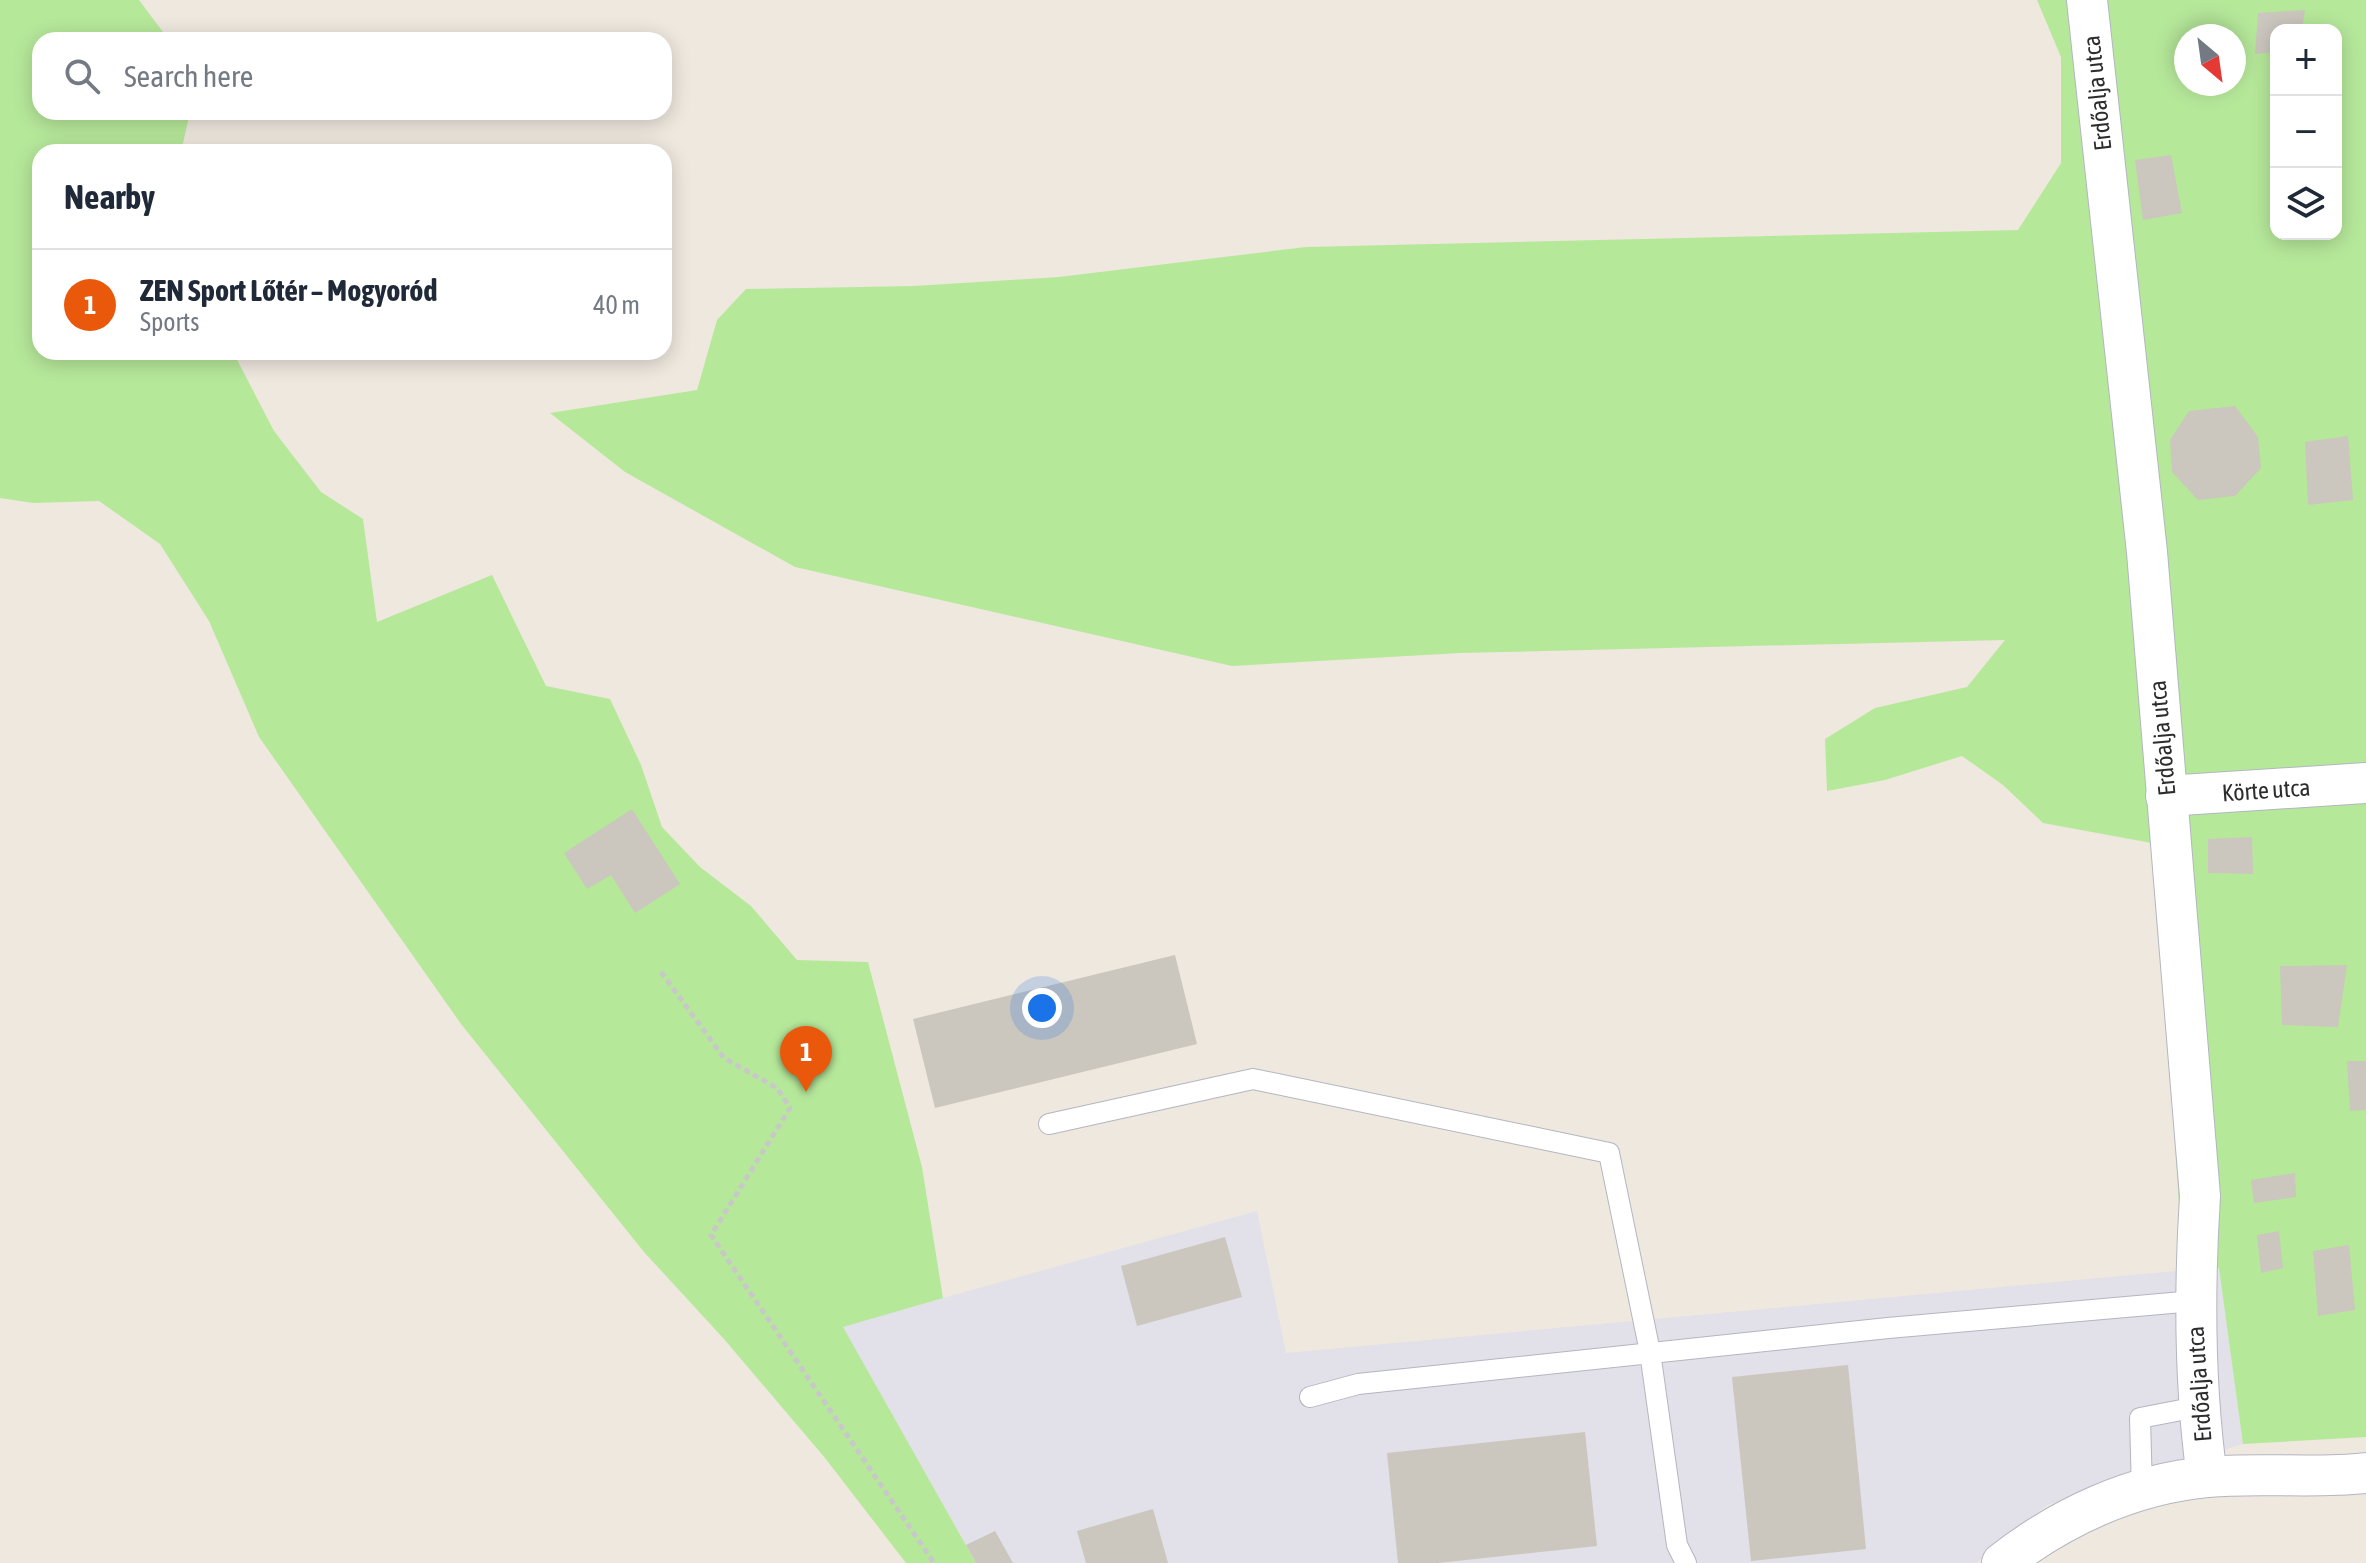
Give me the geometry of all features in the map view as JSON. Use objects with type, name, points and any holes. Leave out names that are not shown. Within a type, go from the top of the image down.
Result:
[{"type":"street","name":"Erdőalja utca","points":[[2087,0],[2147,552],[2200,1196],[2194,1301],[2197,1407],[2207,1477]]},
{"type":"street","name":"Körte utca","points":[[2166,796],[2366,783]]},
{"type":"street","points":[[2002,1563],[2070,1518],[2142,1490],[2207,1477],[2362,1483]]},
{"type":"lane","points":[[1049,1124],[1253,1079],[1609,1153],[1650,1352],[1677,1545],[1686,1563]]},
{"type":"lane","points":[[1310,1397],[1358,1384],[1650,1352],[2194,1301]]},
{"type":"lane","points":[[2142,1490],[2140,1418],[2197,1407]]},
{"type":"path","points":[[661,972],[724,1058],[777,1088],[790,1108],[711,1235],[934,1563]]},
{"type":"shaded area","points":[[1257,1211],[1286,1353],[2219,1267],[2243,1444],[2047,1505],[1976,1563],[976,1563],[842,1326]]},
{"type":"green space","points":[[0,0],[139,0],[163,32],[32,32],[32,120],[188,120],[183,144],[32,144],[32,360],[237,360],[274,431],[321,492],[363,519],[377,622],[492,575],[546,686],[610,699],[641,765],[662,827],[700,867],[751,906],[797,960],[868,962],[922,1167],[943,1298],[843,1327],[976,1563],[906,1563],[825,1458],[724,1339],[644,1252],[461,1024],[259,737],[209,621],[160,544],[99,501],[33,503],[0,498]]},
{"type":"green space","points":[[2037,0],[2366,0],[2366,1437],[2243,1444],[2219,1268],[2183,1272],[2157,844],[2043,823],[2003,785],[1962,756],[1885,780],[1827,791],[1825,739],[1875,708],[1967,687],[2005,640],[1460,653],[1232,666],[795,567],[625,472],[550,413],[697,390],[717,320],[746,289],[914,286],[1059,277],[1306,247],[2018,230],[2061,163],[2061,57]]},
{"type":"building","points":[[2305,10],[2303,24],[2270,24],[2270,53],[2255,54],[2258,13]]},
{"type":"building","points":[[2171,155],[2182,213],[2143,220],[2135,160]]},
{"type":"building","points":[[2235,406],[2258,437],[2261,468],[2235,496],[2198,500],[2172,472],[2170,440],[2189,411]]},
{"type":"building","points":[[2348,436],[2353,500],[2308,505],[2305,442]]},
{"type":"building","points":[[632,809],[680,884],[635,913],[611,875],[587,889],[564,853]]},
{"type":"building","points":[[2252,837],[2253,874],[2208,873],[2208,839]]},
{"type":"building","points":[[1175,955],[1197,1044],[935,1108],[913,1019]]},
{"type":"building","points":[[2347,965],[2338,1027],[2282,1025],[2280,966]]},
{"type":"building","points":[[2347,1061],[2366,1061],[2366,1110],[2350,1111]]},
{"type":"building","points":[[2295,1173],[2296,1197],[2254,1203],[2251,1180]]},
{"type":"building","points":[[2279,1231],[2283,1268],[2261,1273],[2257,1235]]},
{"type":"building","points":[[1225,1237],[1242,1297],[1137,1326],[1121,1266]]},
{"type":"building","points":[[2349,1245],[2355,1310],[2318,1316],[2313,1251]]},
{"type":"building","points":[[1848,1365],[1866,1549],[1751,1561],[1732,1377]]},
{"type":"building","points":[[1585,1432],[1597,1546],[1438,1563],[1398,1563],[1387,1453]]},
{"type":"building","points":[[1153,1509],[1168,1563],[1086,1563],[1077,1531]]},
{"type":"building","points":[[995,1531],[1013,1563],[976,1563],[966,1545]]},
{"type":"place","name":"ZEN Sport Lőtér – Mogyoród","points":[[806,1092]]}]
